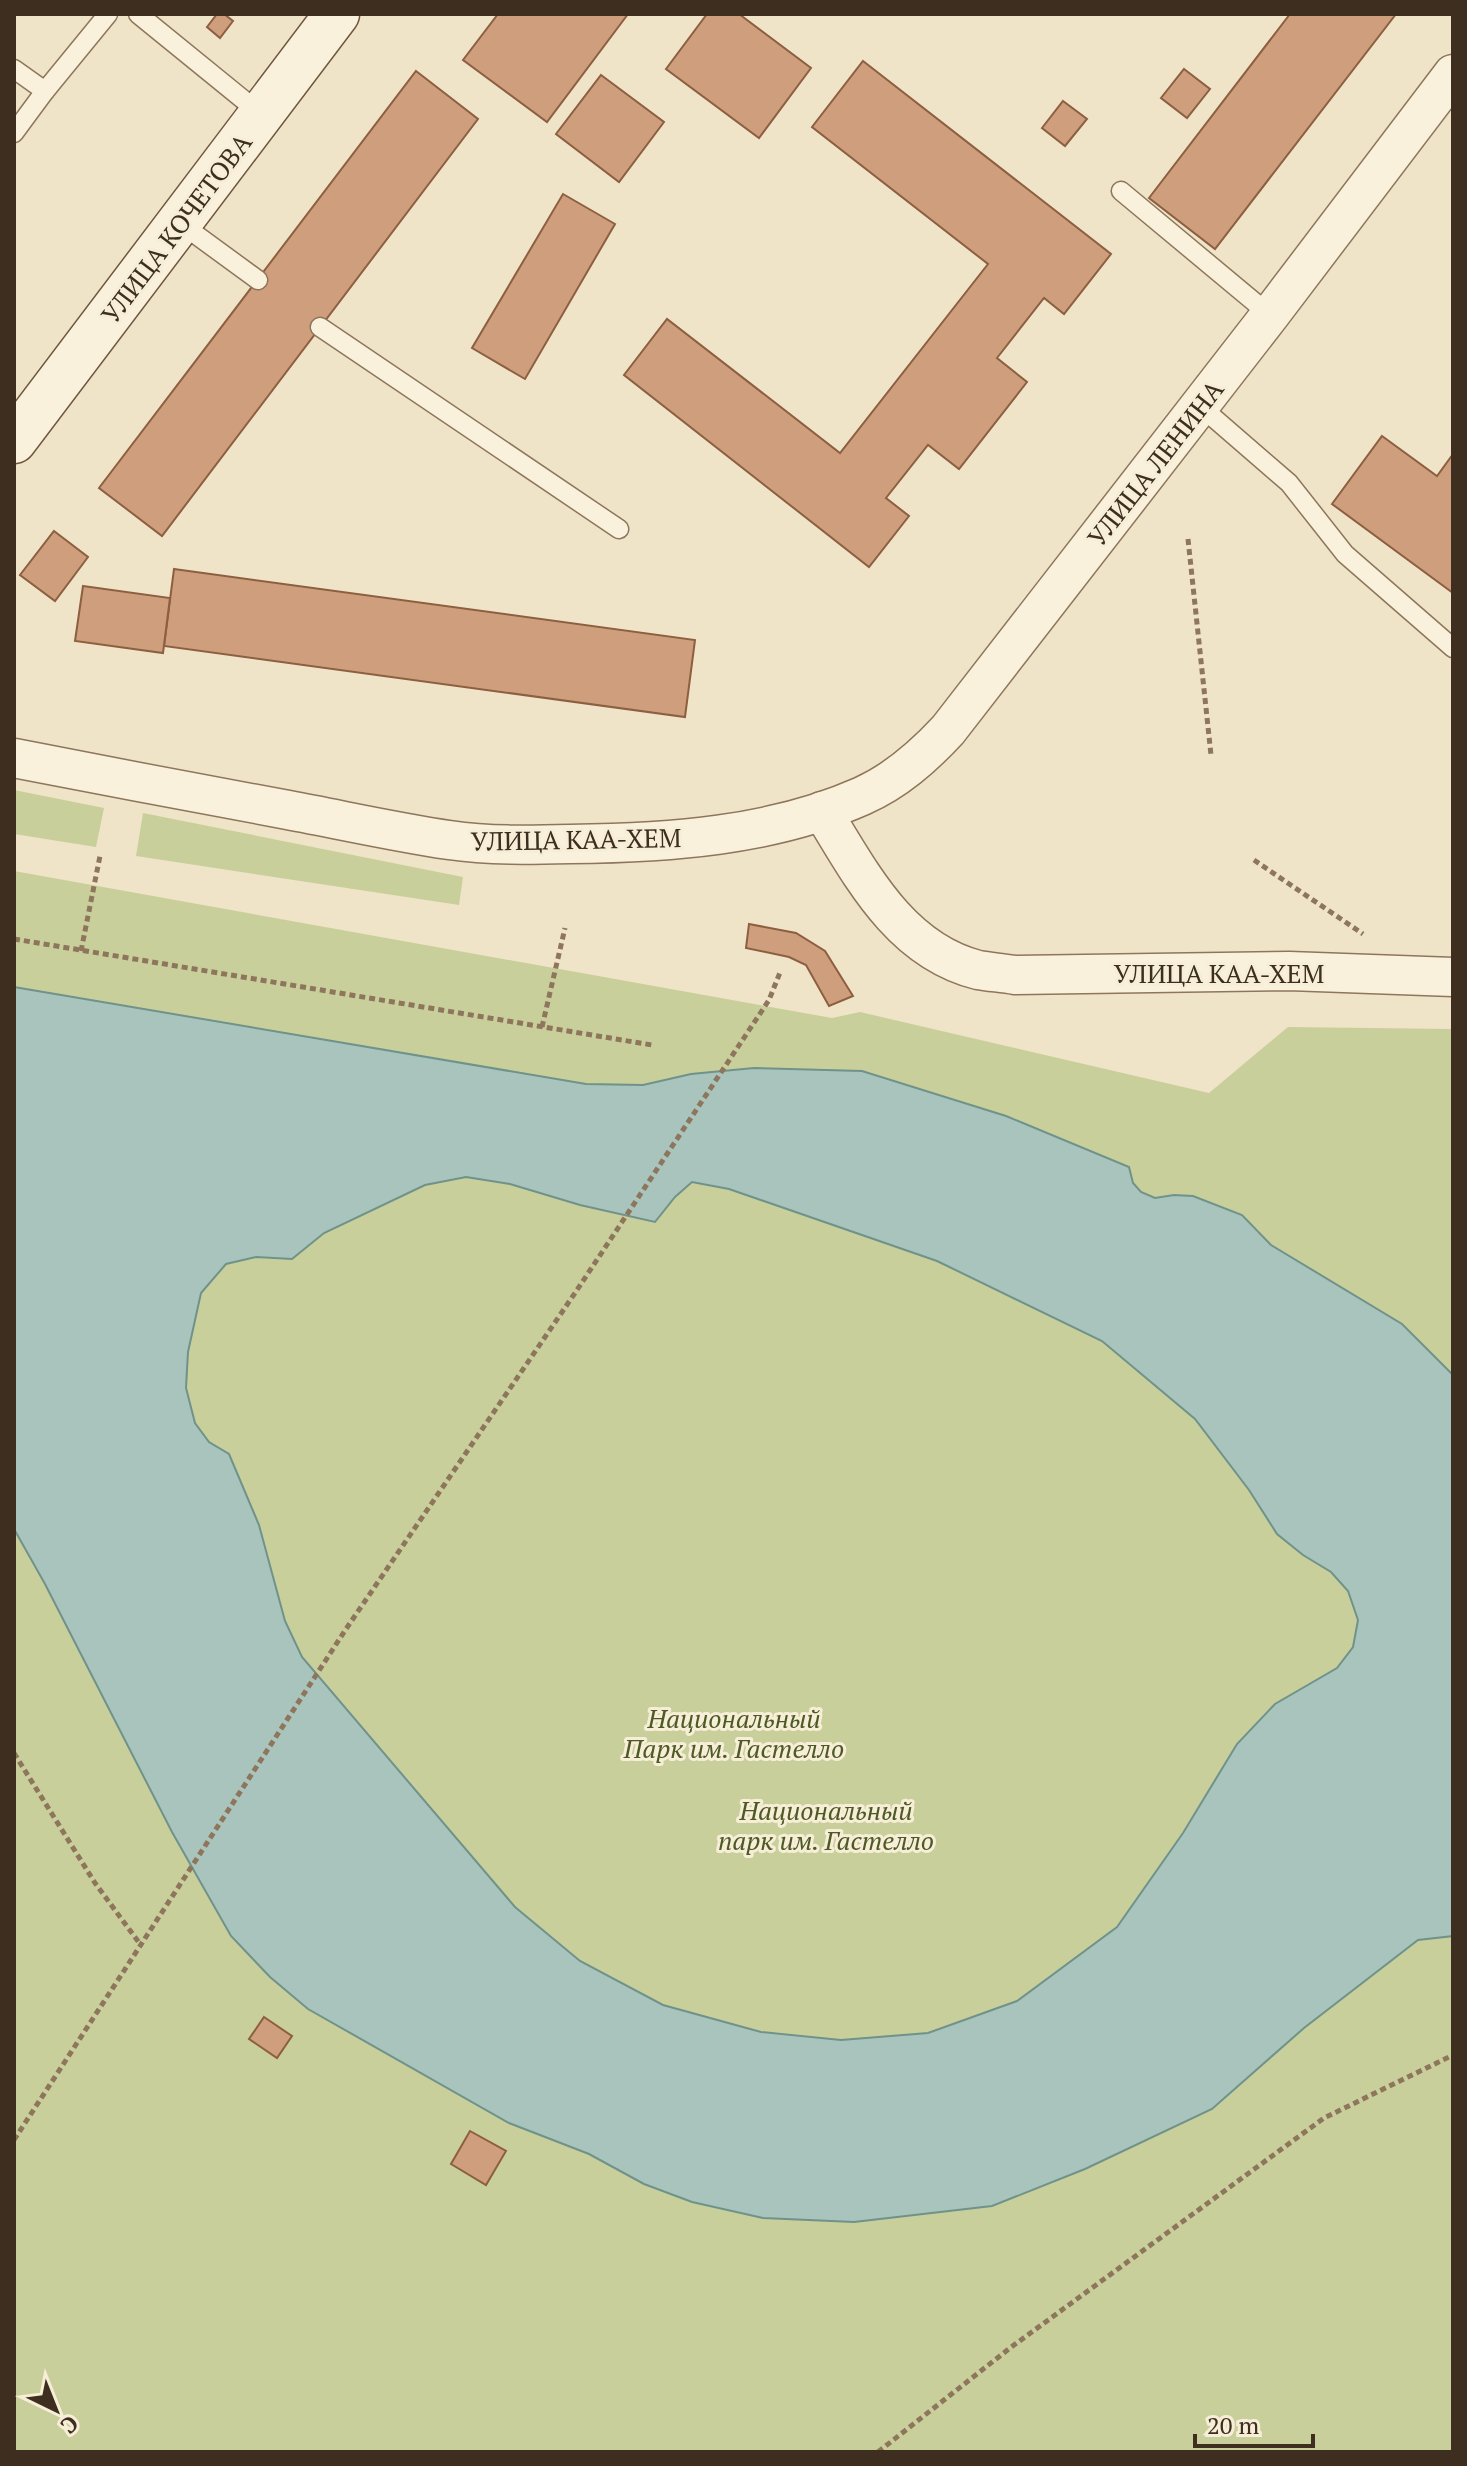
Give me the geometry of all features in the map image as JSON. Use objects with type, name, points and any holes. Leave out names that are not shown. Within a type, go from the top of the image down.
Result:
[{"type":"main road","name":"УЛИЦА КОЧЕТОВА","points":[[14,441],[337,14]]},
{"type":"street","name":"УЛИЦА ЛЕНИНА","points":[[822,811],[863,795],[894,778],[923,756],[971,701],[1270,315],[1447,94]]},
{"type":"street","name":"УЛИЦА КАА-ХЕМ","points":[[14,758],[451,841],[533,845],[634,843],[708,836],[822,811],[875,897],[895,920],[941,954],[976,969],[1015,975],[1289,971],[1453,977]]},
{"type":"lane","points":[[14,133],[108,14]]},
{"type":"lane","points":[[138,14],[261,114]]},
{"type":"lane","points":[[14,69],[45,91]]},
{"type":"lane","points":[[1121,191],[1270,315]]},
{"type":"lane","points":[[180,223],[258,280]]},
{"type":"lane","points":[[320,327],[619,529]]},
{"type":"lane","points":[[1200,406],[1289,483],[1345,554],[1453,648]]},
{"type":"path","points":[[1188,539],[1211,755]]},
{"type":"path","points":[[81,951],[100,856]]},
{"type":"path","points":[[1254,860],[1372,940]]},
{"type":"path","points":[[542,1027],[565,928]]},
{"type":"path","points":[[14,939],[652,1045]]},
{"type":"path","points":[[14,2140],[346,1629],[575,1293],[769,1000],[781,970]]},
{"type":"path","points":[[14,1753],[95,1883],[140,1944]]},
{"type":"path","points":[[878,2452],[1010,2348],[1324,2118],[1453,2055]]},
{"type":"green space","points":[[14,790],[104,808],[96,847],[14,834]]},
{"type":"green space","points":[[143,813],[463,877],[459,905],[136,856]]},
{"type":"green space","name":"Национальный парк им. Гастелло","points":[[14,871],[832,1018],[860,1012],[1209,1093],[1288,1027],[1453,1029],[1453,2452],[14,2452]]},
{"type":"water","points":[[14,987],[586,1084],[643,1085],[691,1074],[754,1068],[862,1071],[1006,1116],[1129,1167],[1133,1183],[1141,1192],[1155,1198],[1193,1196],[1242,1215],[1271,1245],[1402,1324],[1453,1375],[1453,1936],[1418,1940],[1304,2028],[1212,2109],[1085,2169],[992,2206],[854,2222],[763,2218],[692,2202],[644,2184],[589,2154],[509,2123],[308,2009],[270,1977],[231,1936],[172,1832],[14,1529]],"holes":[[[466,1177],[510,1184],[580,1205],[655,1222],[692,1182],[729,1189],[937,1261],[1102,1341],[1195,1419],[1249,1490],[1277,1534],[1331,1572],[1348,1591],[1358,1620],[1353,1647],[1337,1668],[1275,1704],[1237,1744],[1183,1833],[1117,1927],[1017,2001],[928,2033],[841,2040],[761,2032],[663,2005],[580,1961],[515,1907],[302,1657],[285,1621],[259,1525],[229,1454],[209,1442],[195,1423],[186,1388],[188,1352],[201,1293],[226,1264],[256,1257],[292,1259],[324,1233],[425,1185]]]},
{"type":"building","points":[[217,14],[224,14],[233,21],[220,38],[207,27]]},
{"type":"building","points":[[498,14],[628,14],[547,122],[463,60]]},
{"type":"building","points":[[707,14],[739,14],[811,68],[759,138],[666,69]]},
{"type":"building","points":[[1290,14],[1396,14],[1215,249],[1149,198]]},
{"type":"building","points":[[863,61],[1111,254],[1064,314],[1044,298],[997,358],[1027,382],[959,469],[928,445],[886,498],[909,516],[869,567],[624,375],[667,319],[840,453],[988,264],[812,127]]},
{"type":"building","points":[[1184,69],[1210,89],[1187,118],[1161,98]]},
{"type":"building","points":[[416,71],[478,119],[162,536],[99,488]]},
{"type":"building","points":[[601,75],[664,122],[619,182],[556,134]]},
{"type":"building","points":[[1063,101],[1087,119],[1065,146],[1042,128]]},
{"type":"building","points":[[563,194],[615,224],[525,379],[472,348]]},
{"type":"building","points":[[1382,436],[1437,476],[1453,454],[1453,593],[1332,504]]},
{"type":"building","points":[[54,531],[88,557],[55,601],[20,575]]},
{"type":"building","points":[[174,569],[695,640],[685,717],[164,646]]},
{"type":"building","points":[[83,586],[170,598],[163,653],[75,641]]},
{"type":"building","points":[[749,924],[796,933],[825,951],[853,996],[829,1006],[806,965],[789,957],[746,948]]},
{"type":"building","points":[[264,2017],[292,2036],[277,2058],[249,2039]]},
{"type":"building","points":[[470,2131],[506,2151],[486,2185],[451,2164]]},
{"type":"park label","name":"Национальный Парк им. Гастелло","points":[[734,1733]]}]
